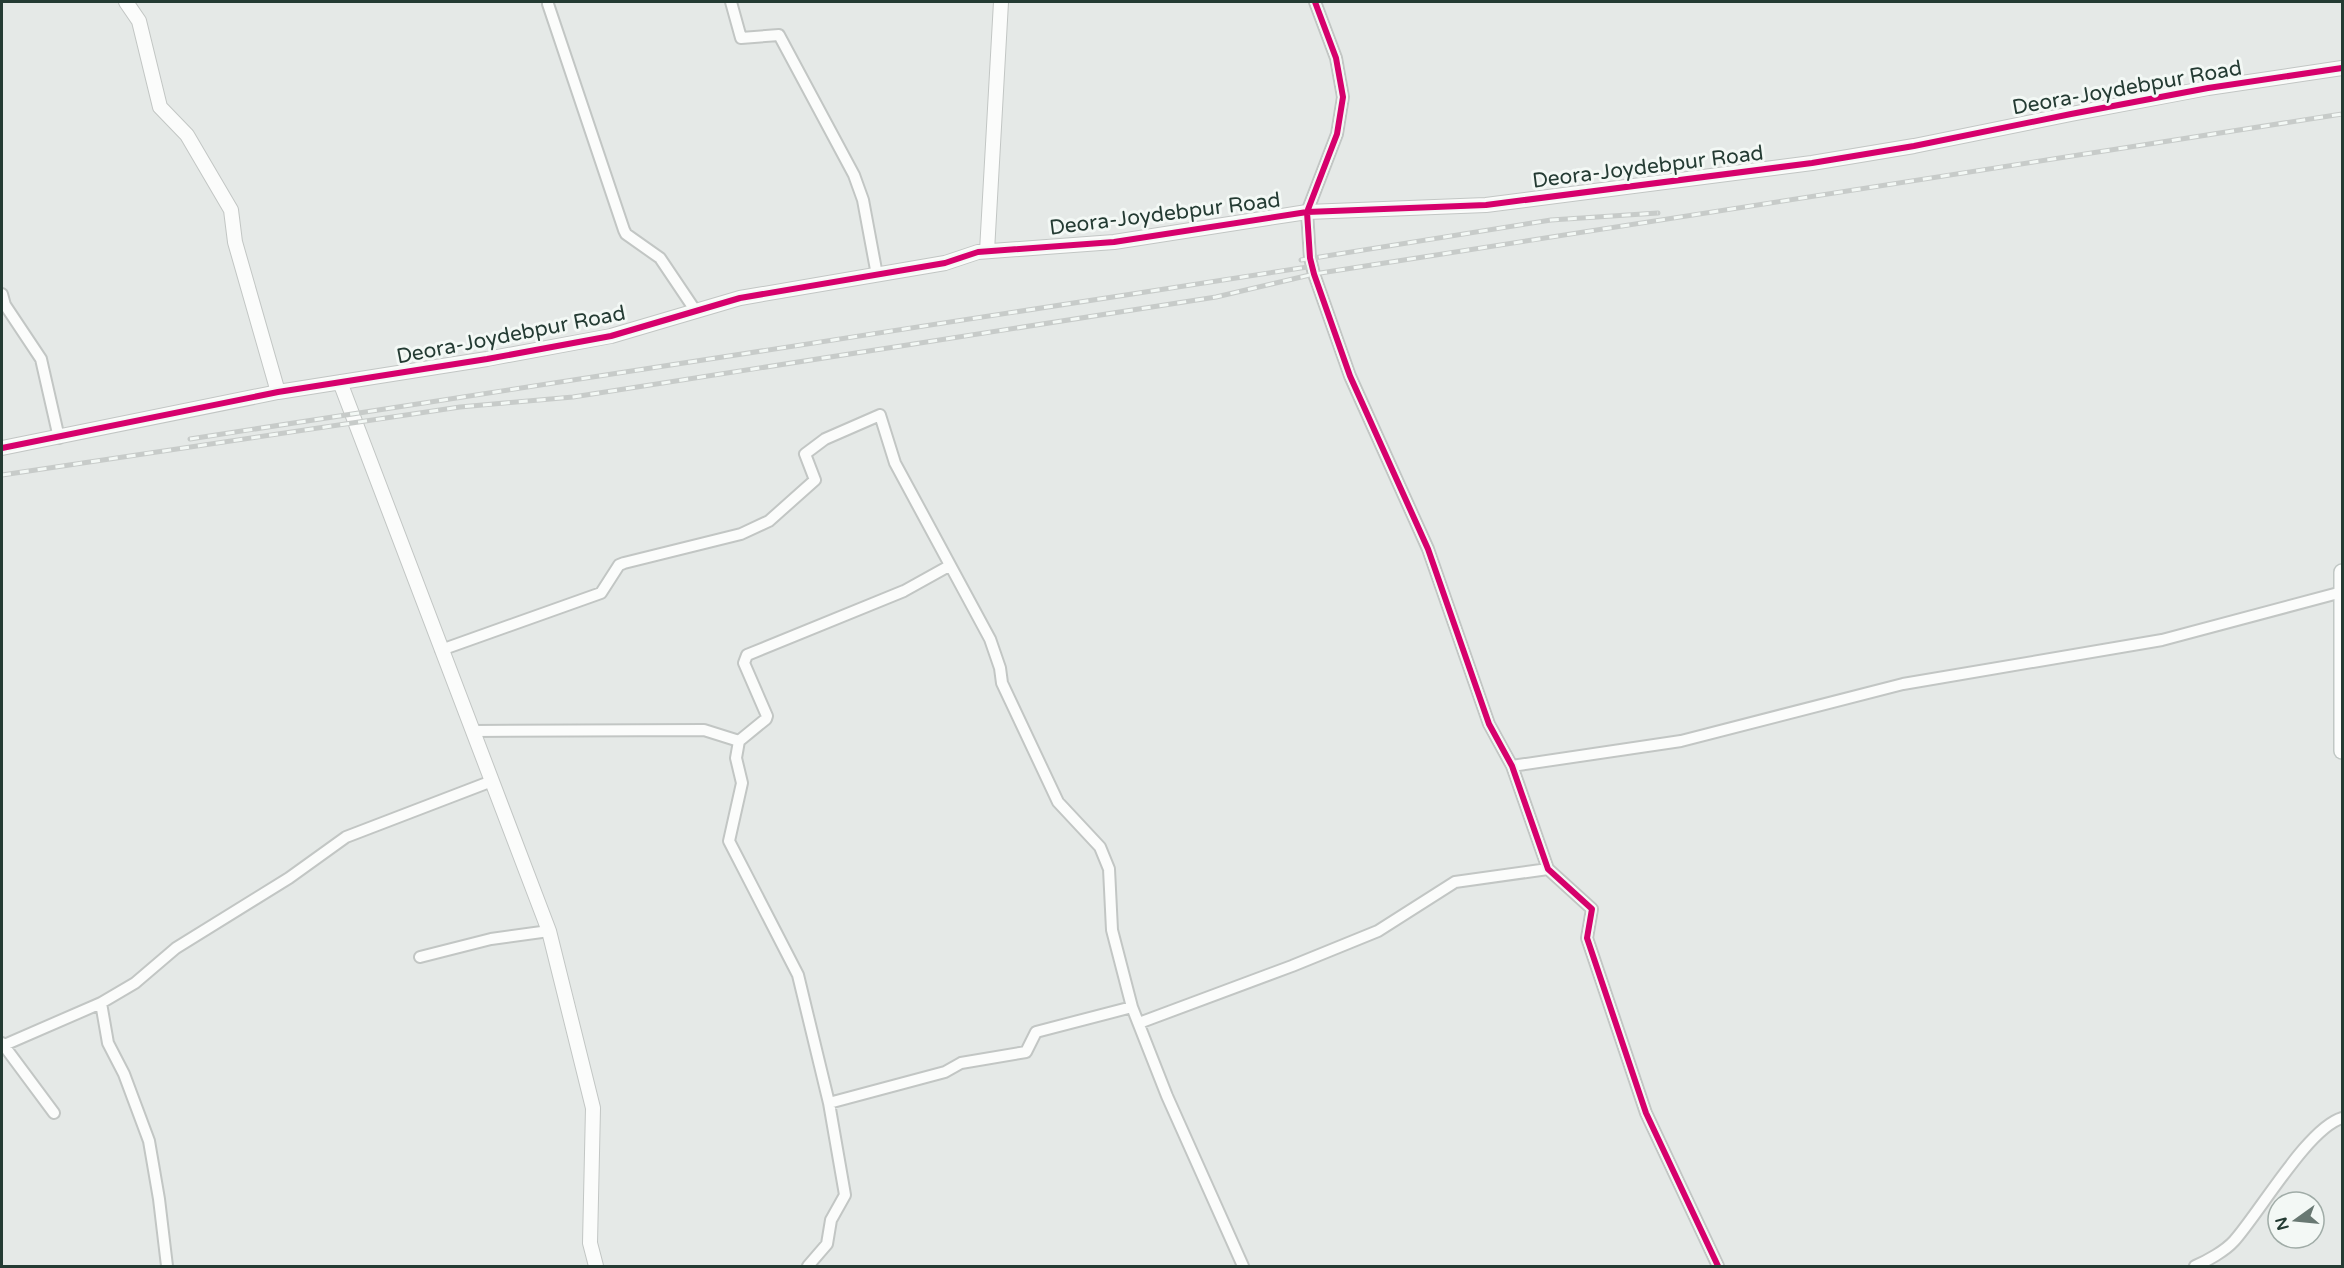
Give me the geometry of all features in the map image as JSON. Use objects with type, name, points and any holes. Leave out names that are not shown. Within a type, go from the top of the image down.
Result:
[{"type":"main road","points":[[2343,572],[2343,750]]},
{"type":"street","points":[[126,2],[139,21],[160,107],[186,135],[231,210],[235,242],[278,392]]},
{"type":"street","points":[[731,2],[741,39],[779,35],[854,175],[863,200],[877,275]]},
{"type":"street","points":[[987,251],[1000,2]]},
{"type":"street","points":[[1315,2],[1336,58],[1343,97],[1337,134],[1307,212],[1310,258],[1314,274],[1350,376],[1428,549],[1489,724],[1512,766],[1548,869],[1592,909],[1587,938],[1646,1113],[1718,1266]]},
{"type":"street","points":[[548,4],[624,230],[626,234],[660,258],[695,310]]},
{"type":"street","name":"Deora-Joydebpur Road","points":[[2,448],[278,392],[487,359],[611,336],[740,298],[945,263],[987,251],[1114,242],[1307,212],[1486,205],[1812,163],[1914,146],[2208,88],[2343,68]]},
{"type":"street","points":[[2,294],[5,305],[40,359],[59,438]]},
{"type":"street","points":[[340,382],[549,931],[592,1108],[590,1242],[596,1266]]},
{"type":"street","points":[[441,650],[601,592],[619,565],[624,563],[741,534],[763,524],[792,502],[815,480],[805,454],[825,439],[880,415],[895,463],[990,639],[1000,668],[1002,683],[1058,802],[1100,847],[1109,868],[1112,930],[1132,1007],[1167,1096],[1243,1266]]},
{"type":"street","points":[[808,1266],[827,1244],[831,1220],[845,1195],[829,1103],[798,975],[729,841],[742,783],[736,758],[739,741],[767,716],[744,663],[747,655],[904,591],[949,566]]},
{"type":"street","points":[[1512,766],[1681,741],[1903,684],[2162,640],[2342,592]]},
{"type":"street","points":[[473,731],[704,730],[739,741]]},
{"type":"street","points":[[54,1113],[2,1045],[101,1003],[135,983],[176,948],[289,878],[346,837],[492,781]]},
{"type":"street","points":[[1139,1023],[1378,931],[1455,882],[1548,869]]},
{"type":"street","points":[[420,957],[491,939],[549,931]]},
{"type":"street","points":[[101,1003],[107,1040],[124,1074],[149,1141],[167,1266]]},
{"type":"street","points":[[829,1103],[945,1072],[961,1063],[1026,1052],[1036,1032],[1132,1007]]},
{"type":"street","points":[[2195,1266],[2232,1243],[2313,1138],[2335,1121],[2343,1119]]},
{"type":"railway","points":[[2,475],[460,407],[573,397],[1216,297],[1314,274],[2342,114]]},
{"type":"railway","points":[[1301,260],[1551,220],[1658,213]]},
{"type":"railway","points":[[190,439],[1314,266]]},
{"type":"cycle path","points":[[1315,2],[1336,58],[1343,97],[1337,134],[1307,212],[1310,258],[1314,274],[1350,376],[1428,549],[1489,724],[1512,766],[1548,869],[1592,909],[1587,938],[1646,1113],[1718,1266]]},
{"type":"cycle path","points":[[2,448],[278,392],[487,359],[611,336],[740,298],[945,263],[978,252],[1114,242],[1307,212],[1486,205],[1812,163],[1914,146],[2208,88],[2342,68]]}]
